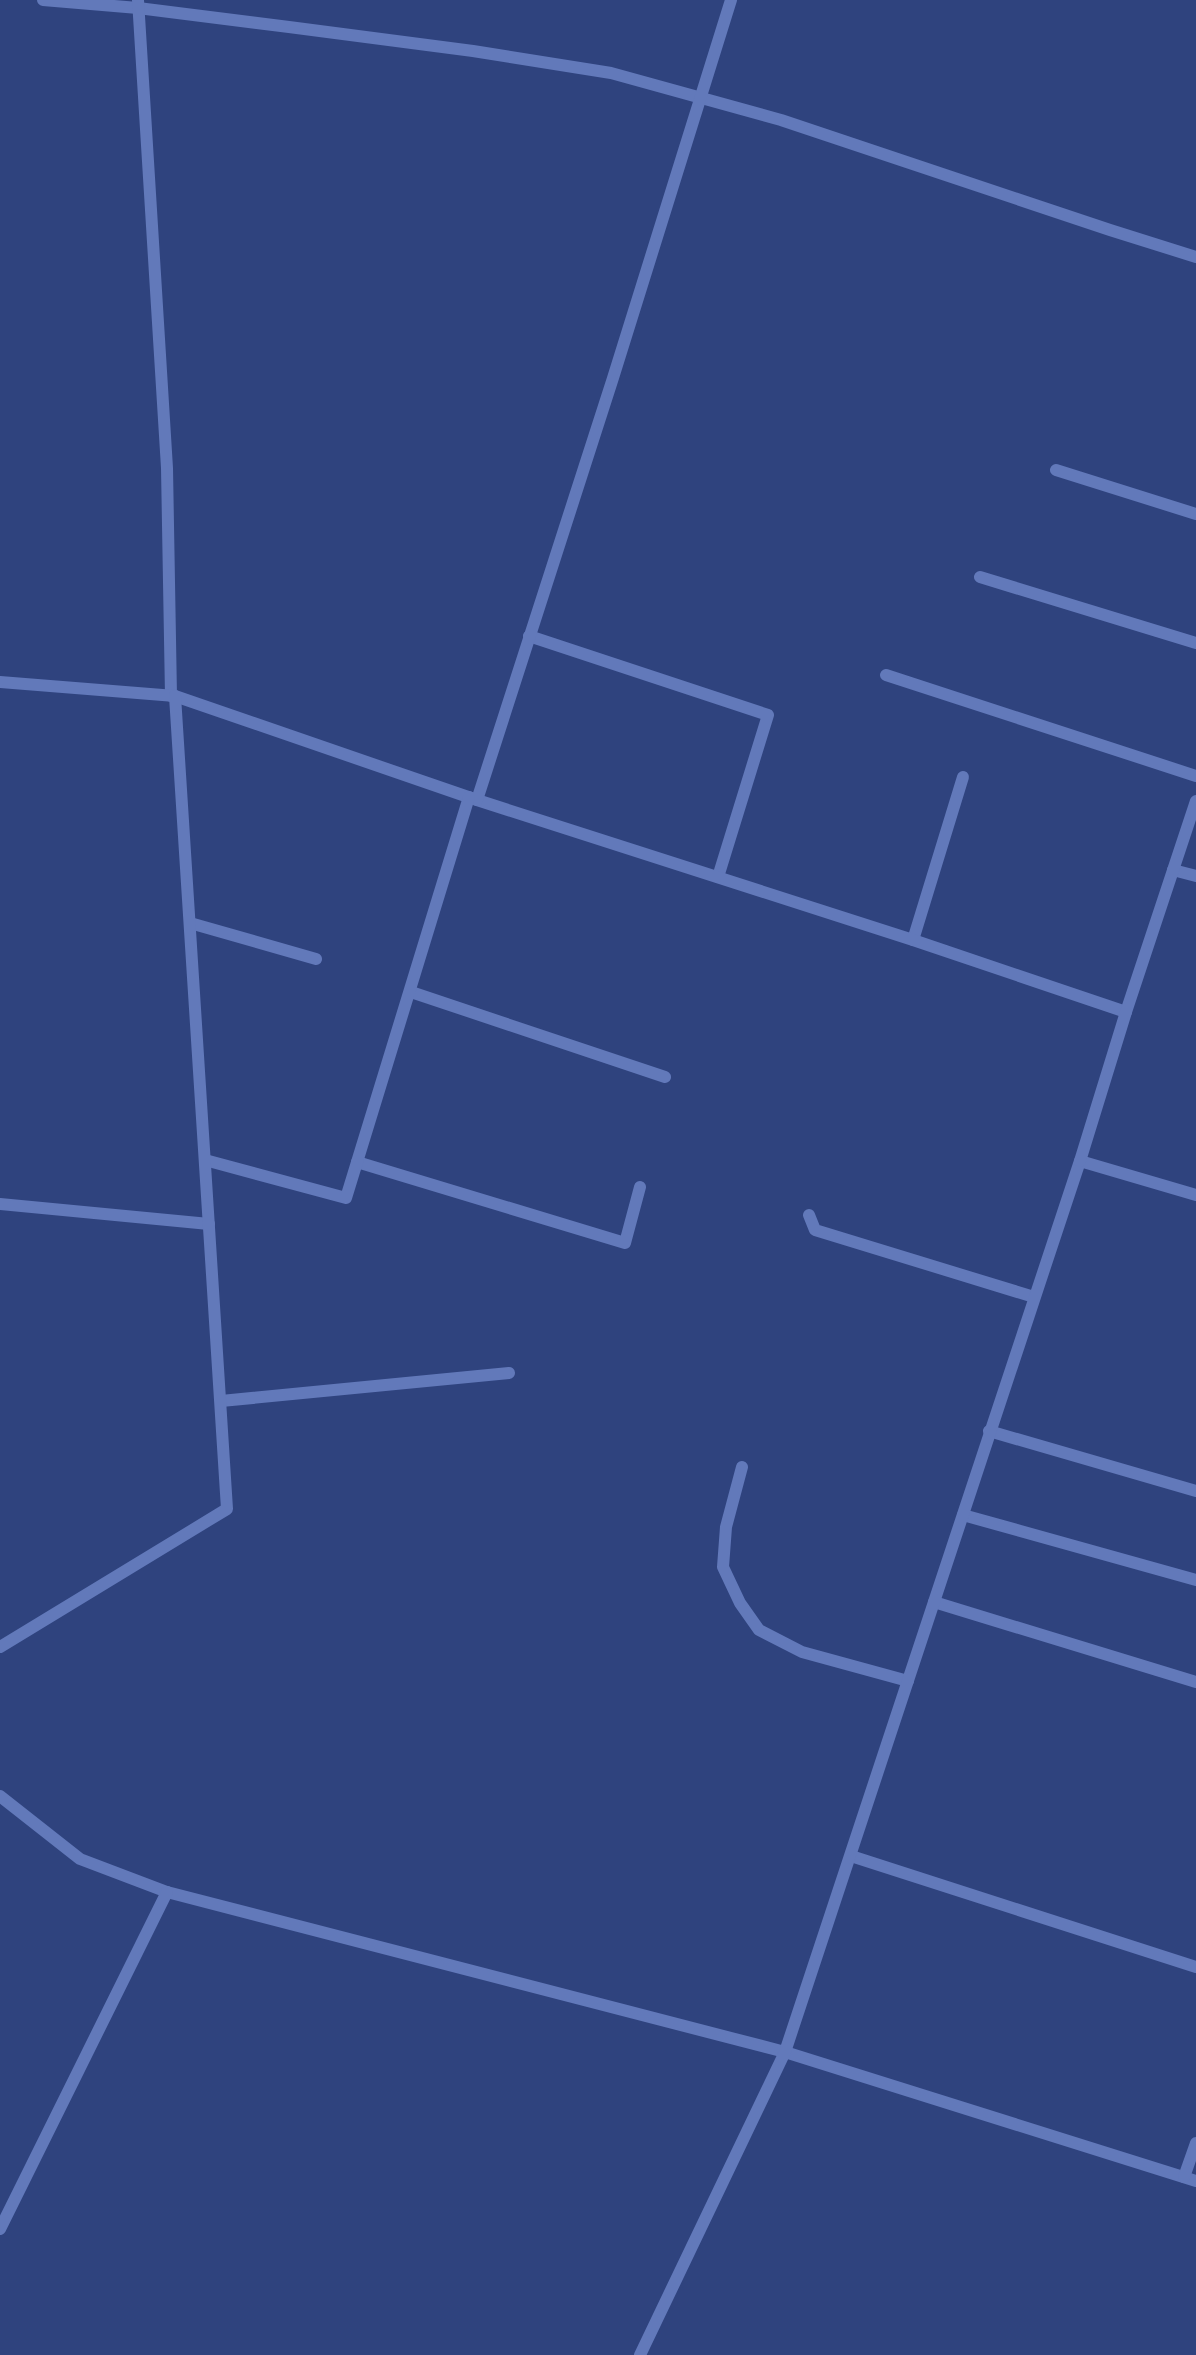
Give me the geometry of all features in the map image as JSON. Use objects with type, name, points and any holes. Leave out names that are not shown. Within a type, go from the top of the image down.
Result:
[{"type":"street","points":[[43,0],[138,4],[602,71],[781,120],[1196,257]]},
{"type":"street","points":[[205,1160],[346,1198],[473,799],[529,636],[612,378],[731,0]]},
{"type":"street","points":[[0,1646],[227,1509],[190,923],[173,696],[167,468],[138,4]]},
{"type":"street","points":[[1056,470],[1196,514]]},
{"type":"street","points":[[980,577],[1196,643]]},
{"type":"street","points":[[529,636],[768,715],[718,877]]},
{"type":"street","points":[[886,675],[1196,776]]},
{"type":"street","points":[[0,682],[173,696],[473,799],[913,940],[1126,1012]]},
{"type":"street","points":[[913,940],[963,777]]},
{"type":"street","points":[[640,2355],[785,2052],[851,1856],[989,1431],[1080,1161],[1126,1012],[1196,802]]},
{"type":"street","points":[[1173,870],[1196,876]]},
{"type":"street","points":[[190,923],[316,959]]},
{"type":"street","points":[[411,992],[665,1077]]},
{"type":"street","points":[[1080,1161],[1196,1194]]},
{"type":"street","points":[[357,1162],[625,1243],[640,1187]]},
{"type":"street","points":[[0,1204],[209,1224]]},
{"type":"street","points":[[809,1215],[814,1230],[1034,1297]]},
{"type":"street","points":[[221,1401],[509,1373]]},
{"type":"street","points":[[989,1431],[1196,1491]]},
{"type":"street","points":[[742,1467],[726,1527],[723,1567],[740,1603],[759,1630],[802,1652],[908,1681]]},
{"type":"street","points":[[963,1515],[1196,1580]]},
{"type":"street","points":[[934,1602],[1196,1682]]},
{"type":"street","points":[[0,1796],[80,1859],[167,1892],[785,2052],[1190,2179],[1196,2143]]},
{"type":"street","points":[[851,1856],[1196,1967]]},
{"type":"street","points":[[0,2229],[167,1892]]}]
